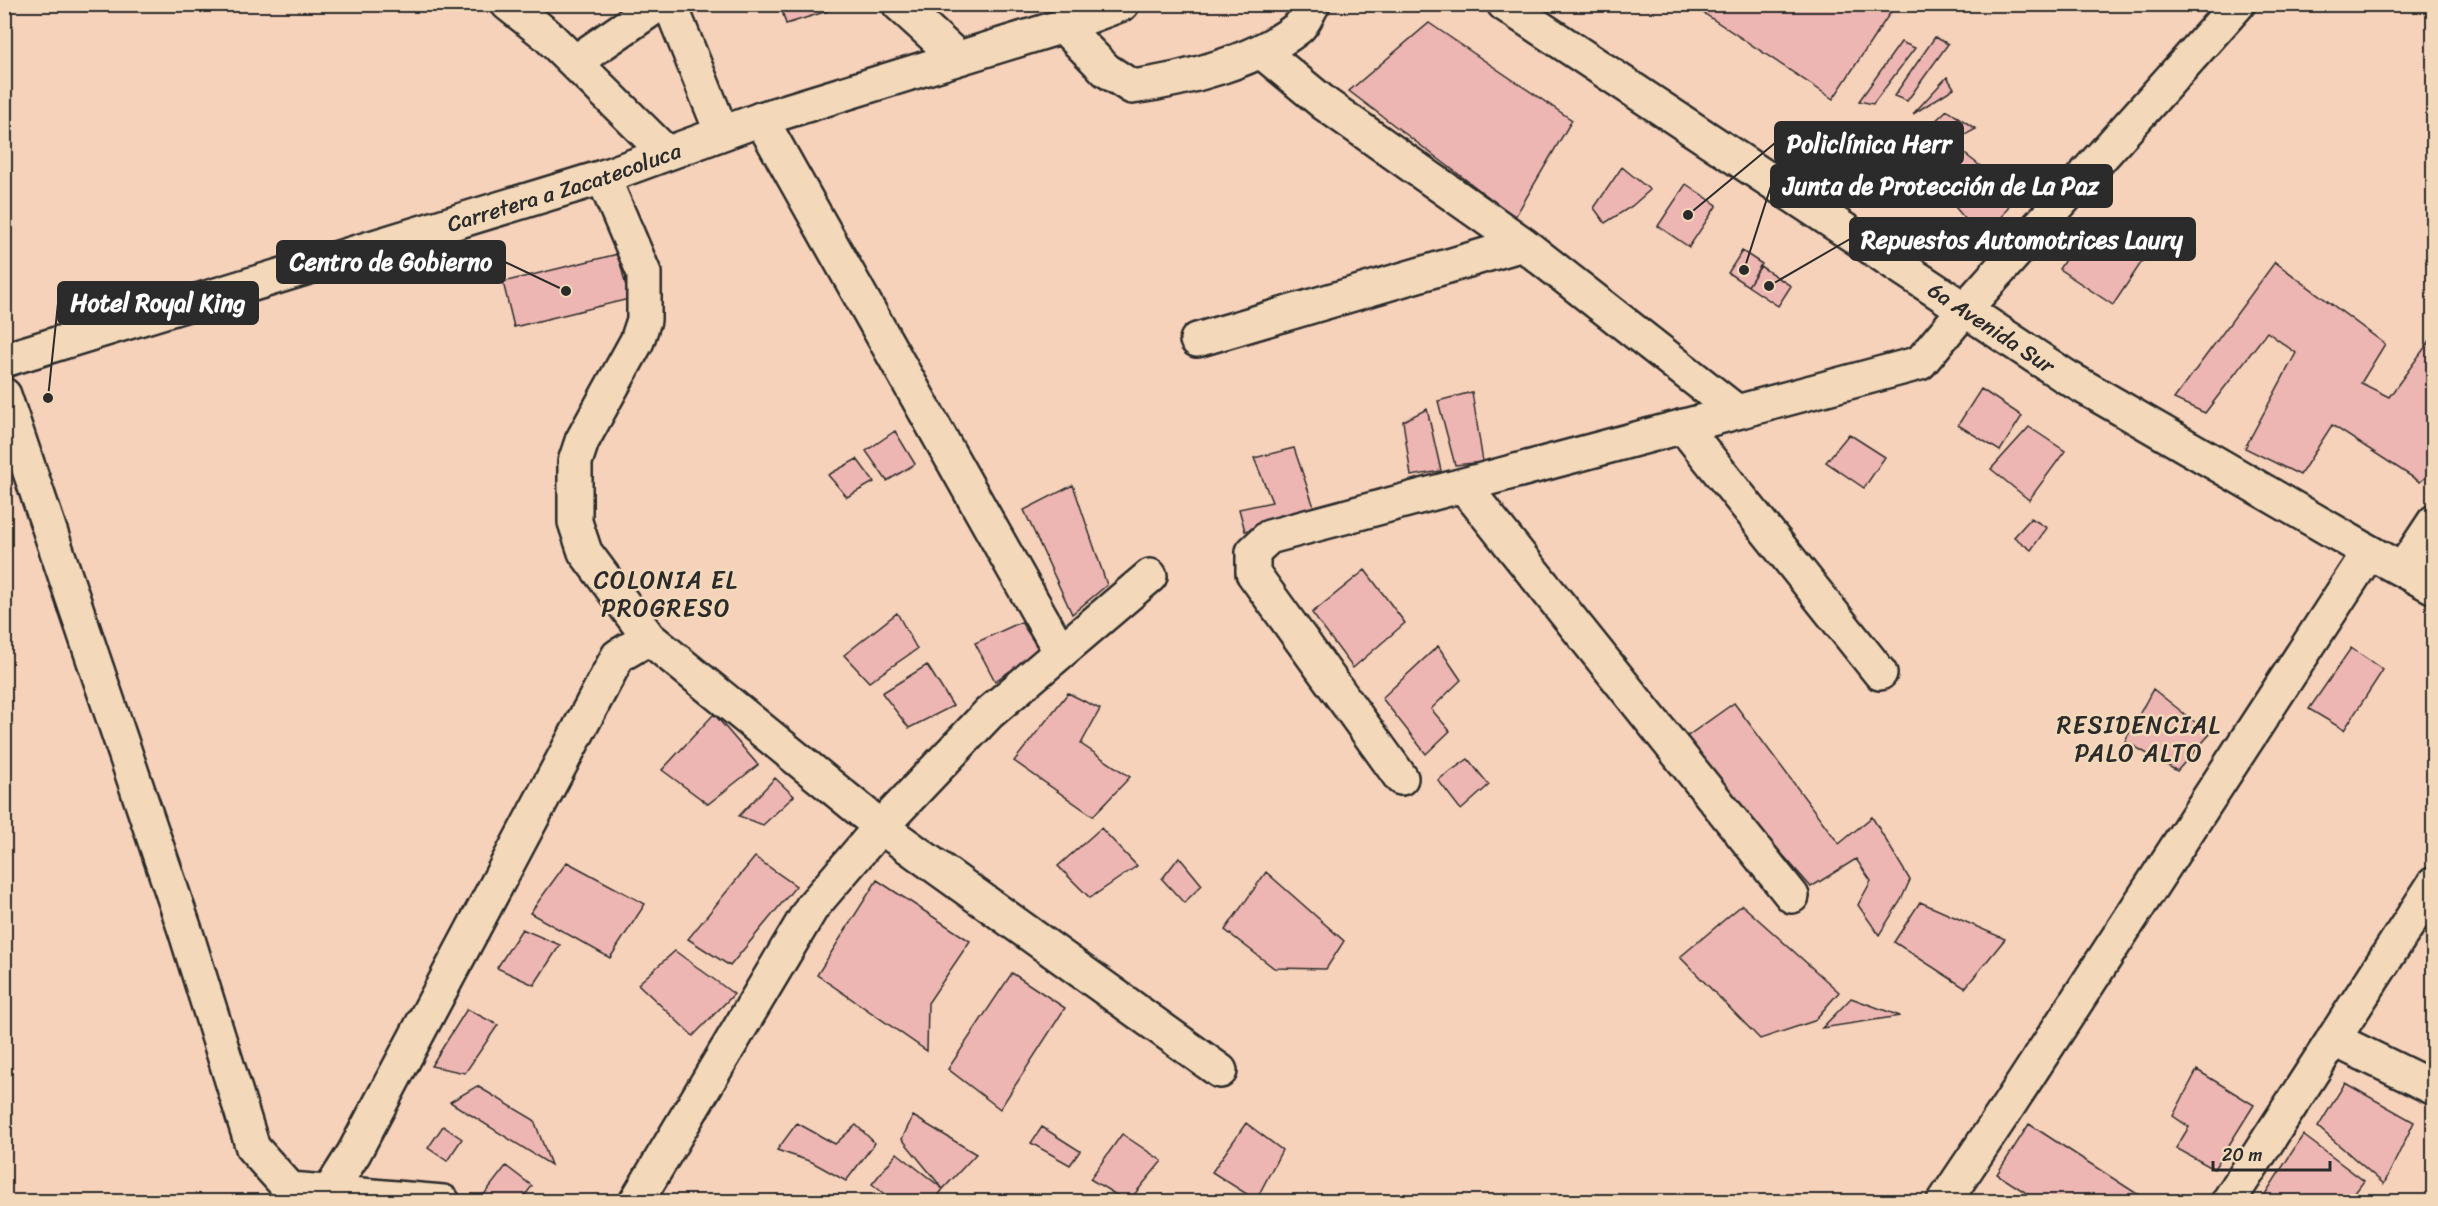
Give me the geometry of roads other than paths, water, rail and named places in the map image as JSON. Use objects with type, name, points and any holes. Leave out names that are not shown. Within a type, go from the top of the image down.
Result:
[{"type":"street","points":[[508,4],[548,35],[666,153]]},
{"type":"street","points":[[575,62],[659,4]]},
{"type":"street","points":[[670,4],[722,133]]},
{"type":"street","points":[[899,4],[958,58]]},
{"type":"street","name":"Carretera a Zacatecoluca","points":[[4,360],[603,177],[761,119],[1063,26],[1122,4]]},
{"type":"street","points":[[1063,26],[1106,70],[1132,87],[1165,83],[1261,51],[1300,27],[1313,4]]},
{"type":"street","name":"6a Avenida Sur","points":[[1504,4],[1544,20],[2065,376],[2368,552],[2433,587]]},
{"type":"street","points":[[1401,778],[1252,573],[1253,552],[1269,537],[1920,363],[1965,309],[2238,4]]},
{"type":"street","points":[[1261,51],[1325,104],[1522,244],[1737,412]]},
{"type":"street","points":[[761,119],[1060,651]]},
{"type":"street","points":[[603,177],[644,273],[644,320],[637,341],[582,441],[575,462],[575,522],[585,552],[650,638],[881,827],[1220,1071]]},
{"type":"street","points":[[1197,340],[1522,244]]},
{"type":"street","points":[[4,395],[186,933],[253,1148],[290,1189],[326,1197],[443,1202]]},
{"type":"street","points":[[1683,426],[1880,673]]},
{"type":"street","points":[[1463,485],[1792,896]]},
{"type":"street","points":[[2403,569],[2433,522]]},
{"type":"street","points":[[1944,1202],[2368,552]]},
{"type":"street","points":[[636,1202],[812,907],[881,827],[989,713],[1150,576]]},
{"type":"street","points":[[326,1197],[354,1153],[618,656],[650,638]]},
{"type":"street","points":[[2228,1202],[2433,884]]},
{"type":"street","points":[[2333,1040],[2433,1088]]},
{"type":"place","name":"Policlínica Herr","points":[[1688,215]]},
{"type":"place","name":"Junta de Protección de La Paz","points":[[1744,270]]},
{"type":"place","name":"Repuestos Automotrices Laury","points":[[1769,286]]},
{"type":"place","name":"Centro de Gobierno","points":[[566,291]]},
{"type":"place","name":"Hotel Royal King","points":[[48,398]]},
{"type":"district","name":"COLONIA EL PROGRESO","points":[[666,594]]},
{"type":"district","name":"RESIDENCIAL PALO ALTO","points":[[2139,739]]}]
